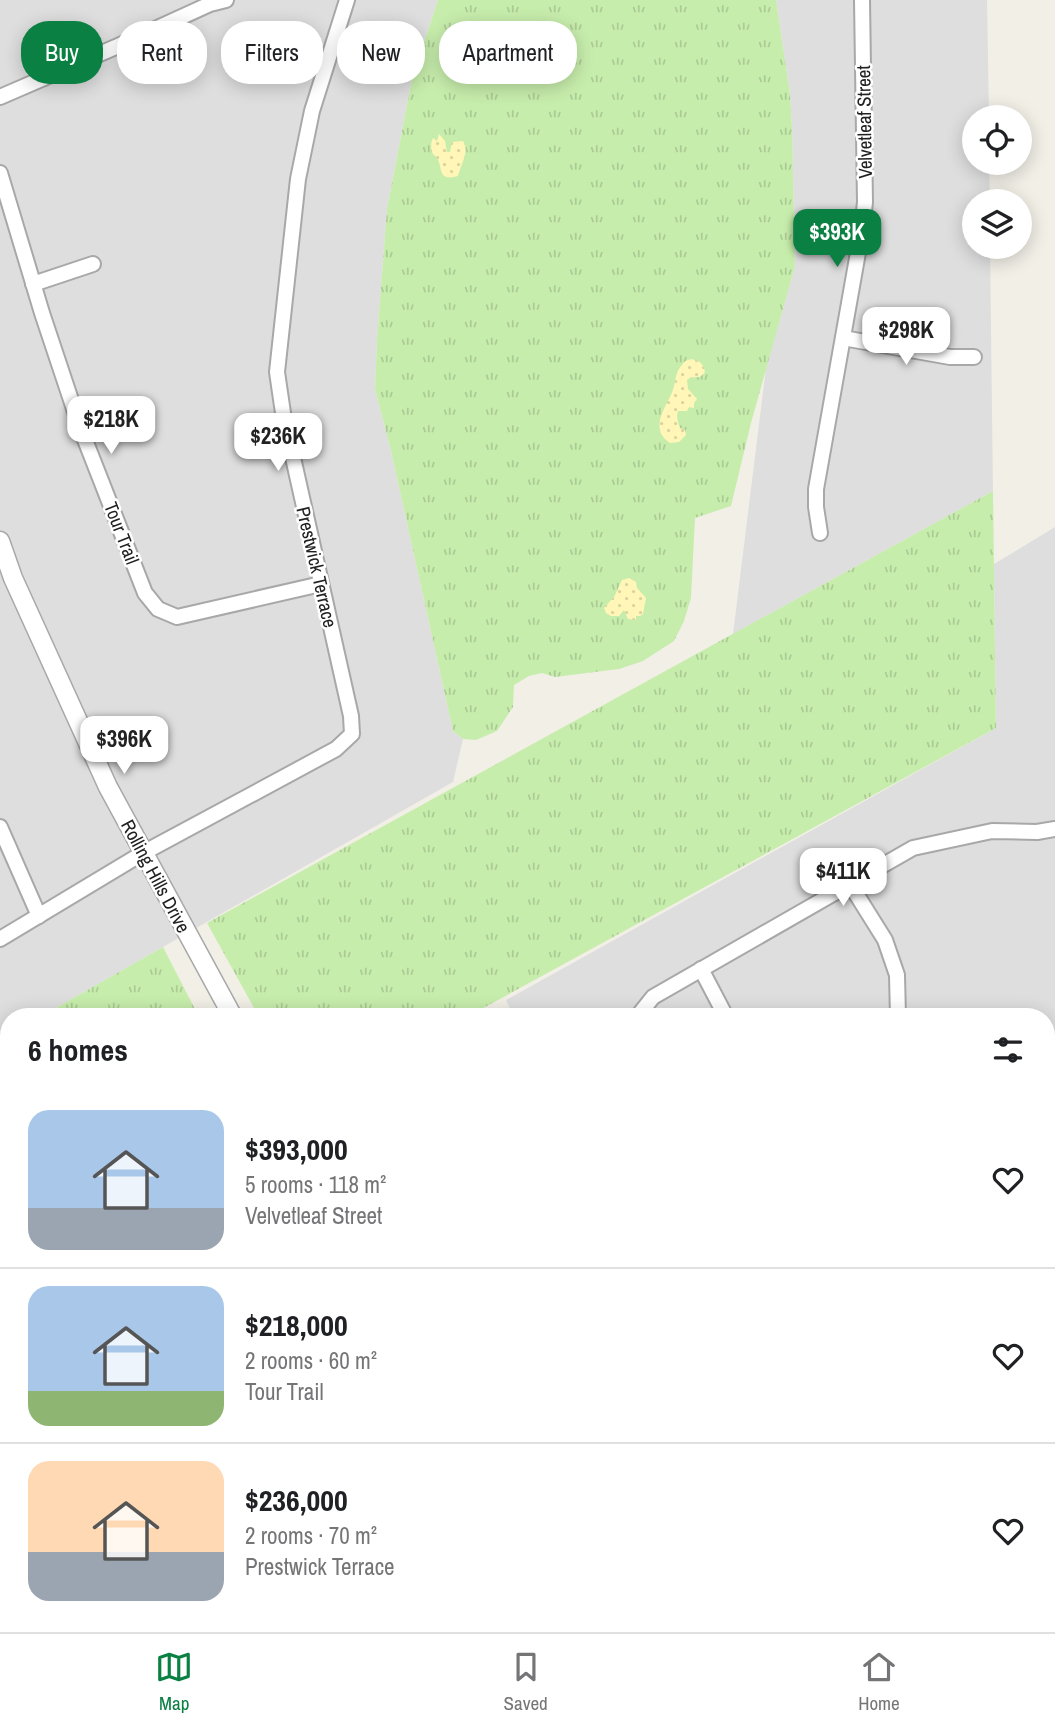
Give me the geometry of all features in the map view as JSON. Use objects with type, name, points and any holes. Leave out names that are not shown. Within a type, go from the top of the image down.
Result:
[{"type":"street","points":[[0,97],[210,4],[226,0]]},
{"type":"street","name":"Prestwick Terrace","points":[[143,853],[336,749],[352,734],[351,716],[283,413],[277,372],[298,179],[312,111],[347,0]]},
{"type":"street","name":"Velvetleaf Street","points":[[820,533],[816,489],[865,202],[862,0]]},
{"type":"street","name":"Tour Trail","points":[[0,173],[80,427],[145,593],[158,609],[177,617],[321,584]]},
{"type":"street","points":[[33,284],[93,264]]},
{"type":"street","points":[[843,338],[936,355],[974,357]]},
{"type":"street","name":"Rolling Hills Drive","points":[[0,541],[13,578],[108,787],[228,1008]]},
{"type":"street","points":[[0,827],[38,916]]},
{"type":"street","points":[[644,1008],[653,997],[913,848],[992,831],[1037,832],[1055,829]]},
{"type":"street","points":[[0,939],[143,853]]},
{"type":"street","points":[[850,884],[885,940],[897,975],[898,1008]]},
{"type":"street","points":[[701,969],[721,1008]]},
{"type":"shaded area","points":[[0,0],[438,0],[425,40],[425,21],[337,21],[337,84],[411,84],[387,209],[375,389],[453,731],[463,739],[453,782],[56,1008],[0,1008]]},
{"type":"shaded area","points":[[776,0],[987,0],[989,105],[962,105],[962,175],[989,175],[990,189],[962,189],[962,259],[990,259],[993,491],[733,634],[766,368],[795,266],[790,94]]},
{"type":"shaded area","points":[[1055,527],[1055,1008],[510,1008],[506,1000],[996,728],[994,564]]},
{"type":"green space","points":[[438,0],[776,0],[790,94],[795,266],[731,506],[695,518],[691,598],[684,621],[674,641],[643,661],[619,669],[555,677],[542,673],[529,676],[514,685],[513,707],[497,731],[476,740],[463,739],[453,731],[375,389],[387,209],[411,84],[425,84],[425,40]]},
{"type":"green space","points":[[993,491],[996,728],[483,1008],[254,1008],[207,923]]},
{"type":"green space","points":[[163,947],[194,1008],[56,1008]]},
{"type":"sand","points":[[439,134],[445,141],[447,152],[450,152],[452,142],[463,141],[465,145],[458,176],[444,175],[432,152],[432,140],[433,138],[437,141]]},
{"type":"sand","points":[[691,359],[701,363],[705,372],[699,377],[687,380],[688,389],[697,399],[694,408],[678,411],[679,426],[685,430],[686,435],[679,442],[670,443],[661,432],[662,413],[678,370],[685,361]]},
{"type":"sand","points":[[629,578],[636,582],[637,588],[646,598],[643,614],[636,616],[636,620],[628,619],[624,610],[619,616],[611,616],[604,608],[614,597],[622,580]]}]
